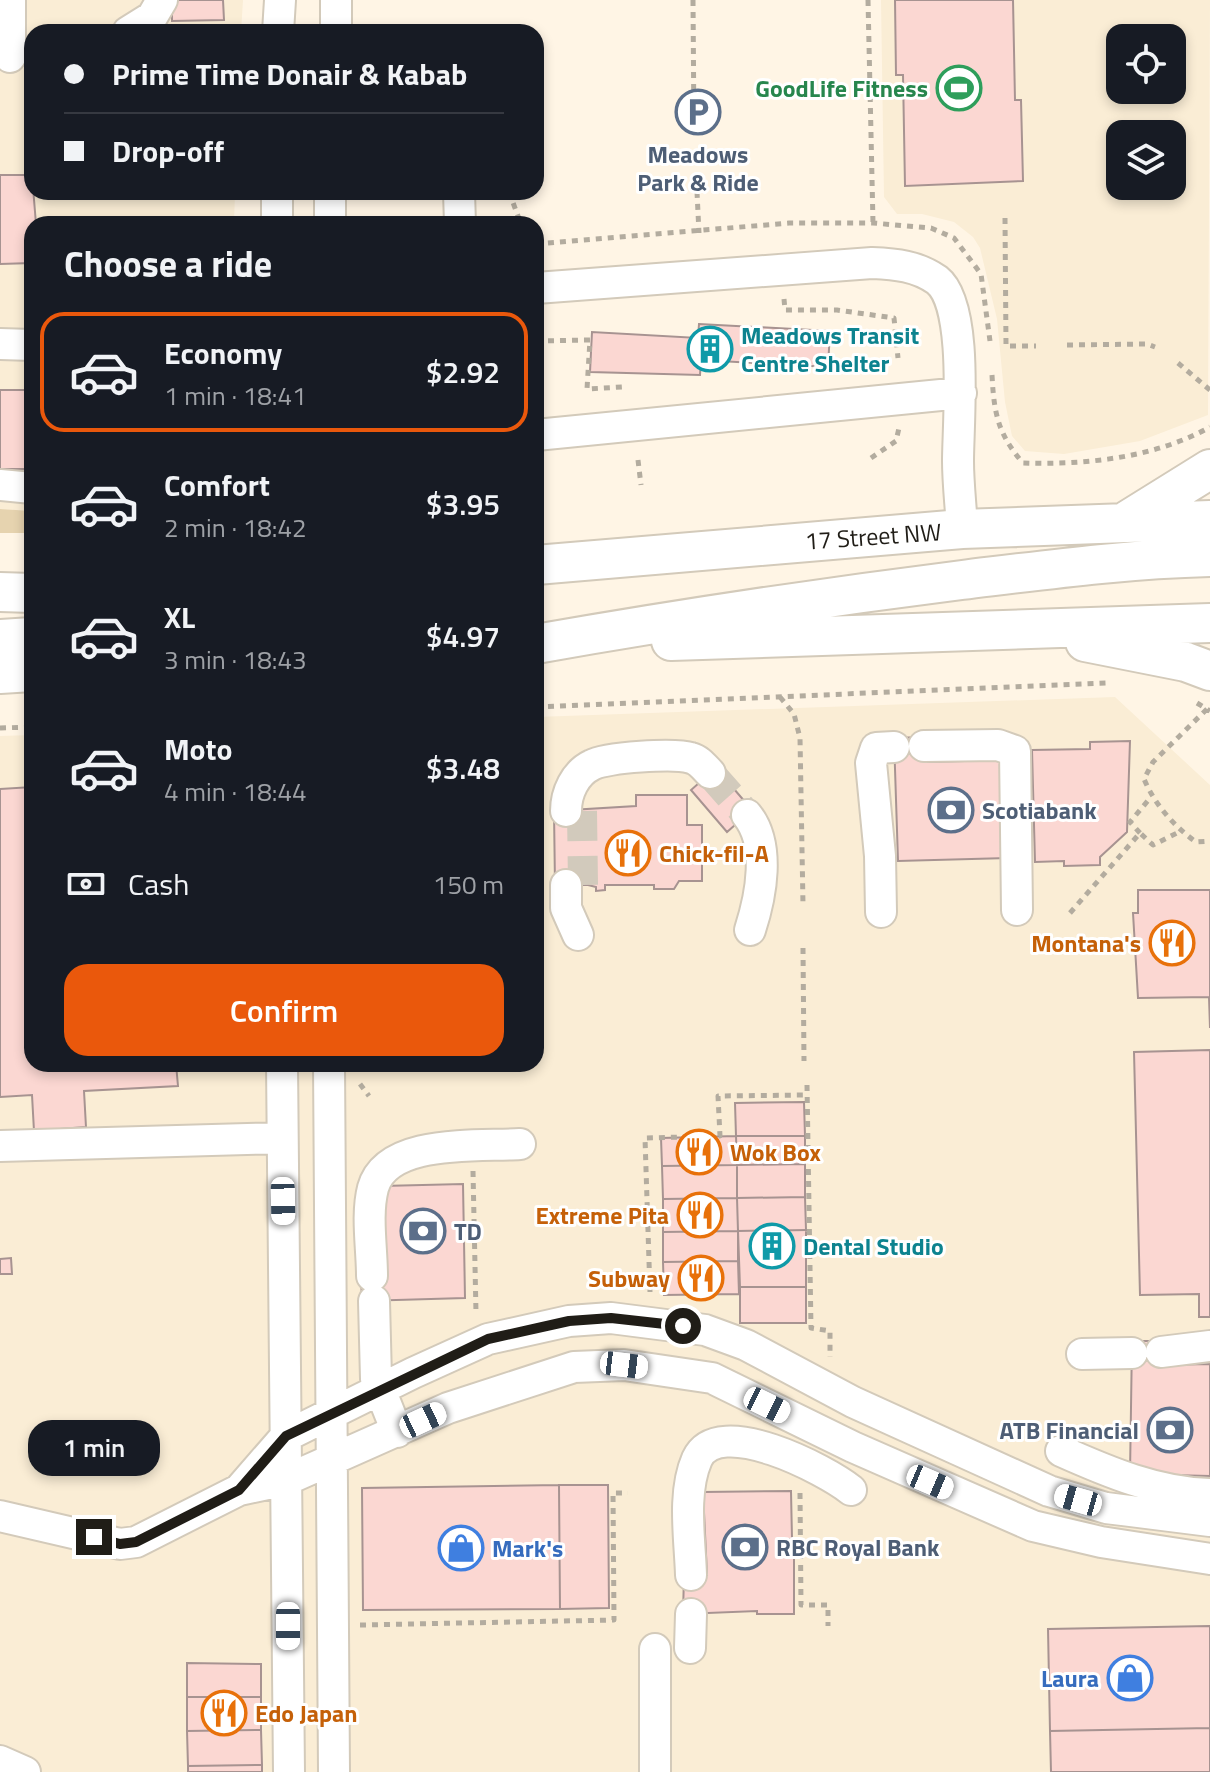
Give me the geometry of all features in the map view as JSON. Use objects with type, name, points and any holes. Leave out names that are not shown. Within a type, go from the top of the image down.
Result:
[{"type":"main road","points":[[1124,523],[1210,469]]},
{"type":"main road","name":"17 Street NW","points":[[544,564],[962,529],[1210,520]]},
{"type":"main road","points":[[544,645],[725,611],[1127,559],[1210,557]]},
{"type":"main road","points":[[0,592],[24,593]]},
{"type":"main road","points":[[544,646],[821,633],[1210,623]]},
{"type":"main road","points":[[1015,628],[1186,662],[1199,684]]},
{"type":"main road","points":[[0,639],[24,638]]},
{"type":"main road","points":[[0,674],[24,672]]},
{"type":"street","points":[[10,0],[10,57]]},
{"type":"street","points":[[141,24],[152,17],[162,0]]},
{"type":"street","points":[[278,24],[280,0]]},
{"type":"street","points":[[336,0],[336,24]]},
{"type":"street","points":[[544,287],[814,266],[907,265],[939,282],[952,304],[961,393],[958,461],[962,529]]},
{"type":"street","points":[[0,344],[24,345]]},
{"type":"street","points":[[544,434],[961,393]]},
{"type":"street","points":[[0,485],[24,487]]},
{"type":"street","points":[[924,746],[998,745],[1015,751],[1017,910]]},
{"type":"street","points":[[881,912],[880,856],[871,763],[876,748],[894,747]]},
{"type":"street","points":[[574,811],[573,784],[585,769],[597,762],[680,756],[698,761],[704,778]]},
{"type":"street","points":[[740,820],[743,903],[750,930]]},
{"type":"street","points":[[574,885],[566,908],[578,935]]},
{"type":"street","points":[[282,1072],[289,1772]]},
{"type":"street","points":[[329,1072],[334,1772]]},
{"type":"street","points":[[0,1146],[282,1138]]},
{"type":"street","points":[[397,1432],[378,1391],[372,1193],[388,1164],[411,1152],[520,1144]]},
{"type":"street","points":[[239,1490],[286,1436],[488,1339],[527,1328],[611,1318],[705,1330],[746,1345],[853,1402],[1049,1491],[1106,1508],[1210,1521]]},
{"type":"street","points":[[1082,1354],[1210,1346]]},
{"type":"street","points":[[0,1516],[120,1544],[136,1542],[239,1490],[286,1480],[448,1408],[574,1367],[624,1365],[712,1378],[853,1447],[1033,1526],[1101,1542],[1210,1559]]},
{"type":"street","points":[[691,1575],[689,1513],[693,1472],[698,1456],[707,1448],[721,1443],[753,1445],[791,1454],[851,1490]]},
{"type":"street","points":[[1061,1451],[1099,1468],[1162,1488],[1210,1494]]},
{"type":"street","points":[[690,1648],[691,1614]]},
{"type":"street","points":[[655,1649],[655,1772]]},
{"type":"street","points":[[0,1761],[25,1772]]},
{"type":"path","points":[[693,0],[694,134]]},
{"type":"path","points":[[868,0],[873,223]]},
{"type":"path","points":[[697,192],[699,233]]},
{"type":"path","points":[[1005,218],[1006,346],[1036,346]]},
{"type":"path","points":[[544,243],[699,233],[789,223],[873,223],[931,228],[963,246],[981,274],[991,352]]},
{"type":"path","points":[[784,291],[785,310],[837,310],[894,318],[898,358]]},
{"type":"path","points":[[544,341],[590,340],[587,389],[622,387]]},
{"type":"path","points":[[1067,345],[1147,344],[1155,347]]},
{"type":"path","points":[[1178,363],[1210,390]]},
{"type":"path","points":[[991,366],[993,406],[1004,441],[1023,463],[1069,465],[1097,460],[1191,438],[1210,427]]},
{"type":"path","points":[[871,458],[896,441],[902,415]]},
{"type":"path","points":[[638,460],[641,485]]},
{"type":"path","points":[[544,707],[1114,682]]},
{"type":"path","points":[[1199,684],[1208,710],[1153,762],[1144,779],[1151,797],[1181,831],[1196,842],[1210,841]]},
{"type":"path","points":[[783,697],[794,714],[800,738],[803,902],[794,900]]},
{"type":"path","points":[[0,728],[24,727]]},
{"type":"path","points":[[1151,797],[1130,822],[1153,845],[1181,831]]},
{"type":"path","points":[[1070,913],[1140,833]]},
{"type":"path","points":[[803,948],[804,1061]]},
{"type":"path","points":[[807,1085],[811,1328]]},
{"type":"path","points":[[650,1292],[645,1138],[720,1136],[718,1096],[808,1095]]},
{"type":"path","points":[[473,1162],[476,1316]]},
{"type":"path","points":[[815,1492],[800,1492],[801,1605],[828,1605],[828,1626]]},
{"type":"path","points":[[351,1625],[614,1620],[613,1493],[628,1493]]},
{"type":"shaded area","points":[[0,0],[243,0],[242,24],[24,24],[24,200],[235,200],[234,216],[24,216],[24,510],[0,509]]},
{"type":"shaded area","points":[[881,0],[1210,0],[1208,415],[1140,441],[1064,454],[1025,451],[1012,436],[1005,402],[997,319],[980,248],[973,237],[954,222],[922,214],[897,214],[884,197]]},
{"type":"shaded area","points":[[0,509],[24,510],[24,533],[0,533]]},
{"type":"shaded area","points":[[1115,697],[1210,785],[1210,1772],[0,1772],[0,736],[24,735],[24,1072],[544,1072],[544,717]]},
{"type":"building","points":[[172,0],[223,0],[224,20],[172,21]]},
{"type":"building","name":"GoodLife Fitness","points":[[895,0],[1013,0],[1015,100],[1021,100],[1023,181],[905,186],[903,75],[896,75]]},
{"type":"building","points":[[0,175],[24,175],[24,200],[34,200],[35,216],[24,216],[24,263],[0,264]]},
{"type":"building","name":"Meadows Transit Centre Shelter","points":[[699,324],[830,331],[828,367],[701,360],[700,375],[590,372],[592,332],[698,338]]},
{"type":"building","points":[[0,390],[24,390],[24,469],[0,469]]},
{"type":"building","name":"Scotiabank","points":[[924,737],[925,762],[1005,760],[1008,858],[898,861],[894,738]]},
{"type":"building","points":[[1130,741],[1127,832],[1100,857],[1100,865],[1064,866],[1064,861],[1035,862],[1032,750],[1090,749],[1090,742]]},
{"type":"building","name":"Chick-fil-A","points":[[716,768],[752,810],[727,832],[691,790]]},
{"type":"building","points":[[24,788],[24,1072],[177,1072],[178,1086],[84,1091],[86,1127],[34,1131],[32,1095],[0,1097],[0,789]]},
{"type":"building","name":"Chick-fil-A","points":[[636,795],[687,795],[687,825],[702,825],[702,881],[679,881],[674,889],[654,889],[654,885],[605,885],[605,890],[596,891],[596,887],[588,885],[555,885],[554,811],[636,806]]},
{"type":"building","name":"Montana's","points":[[1138,890],[1210,890],[1210,1028],[1209,997],[1138,998],[1133,913],[1138,913]]},
{"type":"building","points":[[1210,1050],[1210,1317],[1199,1317],[1199,1294],[1140,1295],[1134,1052]]},
{"type":"building","points":[[804,1102],[805,1136],[736,1136],[735,1103]]},
{"type":"building","points":[[736,1136],[805,1136],[805,1164],[737,1165]]},
{"type":"building","name":"Wok Box","points":[[736,1136],[737,1165],[662,1166],[661,1138]]},
{"type":"building","points":[[805,1164],[805,1197],[737,1198],[737,1165]]},
{"type":"building","points":[[737,1165],[737,1198],[663,1199],[662,1166]]},
{"type":"building","name":"TD","points":[[463,1184],[465,1298],[362,1301],[361,1276],[382,1186]]},
{"type":"building","points":[[805,1197],[806,1230],[738,1231],[737,1198]]},
{"type":"building","name":"Extreme Pita","points":[[737,1198],[738,1231],[663,1232],[663,1199]]},
{"type":"building","name":"Dental Studio","points":[[806,1230],[806,1287],[740,1287],[738,1231]]},
{"type":"building","points":[[738,1231],[738,1261],[663,1262],[663,1232]]},
{"type":"building","points":[[11,1258],[12,1274],[0,1274],[0,1259]]},
{"type":"building","name":"Subway","points":[[738,1261],[739,1294],[664,1295],[663,1262]]},
{"type":"building","points":[[740,1287],[806,1287],[806,1323],[740,1323]]},
{"type":"building","name":"ATB Financial","points":[[1132,1341],[1161,1341],[1161,1365],[1210,1364],[1210,1476],[1130,1474]]},
{"type":"building","name":"Mark's","points":[[559,1485],[560,1609],[363,1610],[362,1488]]},
{"type":"building","points":[[559,1485],[608,1485],[609,1608],[560,1609]]},
{"type":"building","name":"RBC Royal Bank","points":[[791,1491],[792,1539],[787,1539],[787,1555],[794,1555],[794,1614],[757,1614],[757,1611],[683,1614],[684,1575],[707,1575],[703,1492]]},
{"type":"building","name":"Laura","points":[[1210,1626],[1210,1728],[1050,1731],[1048,1629]]},
{"type":"building","points":[[187,1663],[261,1664],[261,1697],[187,1697]]},
{"type":"building","name":"Edo Japan","points":[[187,1697],[261,1697],[261,1730],[187,1731]]},
{"type":"building","points":[[1210,1728],[1210,1772],[1051,1772],[1050,1731]]},
{"type":"building","points":[[261,1730],[262,1765],[188,1766],[187,1731]]},
{"type":"building","points":[[262,1765],[262,1772],[188,1772],[188,1766]]},
{"type":"tunnel","points":[[710,773],[747,815]]},
{"type":"tunnel","points":[[582,811],[583,885]]},
{"type":"place","name":"GoodLife Fitness","points":[[959,88]]},
{"type":"place","name":"Meadows Park & Ride","points":[[698,112]]},
{"type":"place","name":"Meadows Transit Centre Shelter","points":[[710,349]]},
{"type":"place","name":"Scotiabank","points":[[951,810]]},
{"type":"place","name":"Chick-fil-A","points":[[628,853]]},
{"type":"place","name":"Montana's","points":[[1172,943]]},
{"type":"place","name":"Wok Box","points":[[699,1152]]},
{"type":"place","name":"Extreme Pita","points":[[700,1215]]},
{"type":"place","name":"TD","points":[[423,1231]]},
{"type":"place","name":"Dental Studio","points":[[772,1246]]},
{"type":"place","name":"Subway","points":[[701,1278]]},
{"type":"place","name":"ATB Financial","points":[[1170,1430]]},
{"type":"place","name":"RBC Royal Bank","points":[[745,1547]]},
{"type":"place","name":"Mark's","points":[[461,1548]]},
{"type":"place","name":"Laura","points":[[1130,1678]]},
{"type":"place","name":"Edo Japan","points":[[224,1713]]},
{"type":"route","points":[[94,1537],[120,1544],[136,1542],[239,1490],[286,1436],[488,1339],[527,1328],[611,1318],[683,1326]]}]
